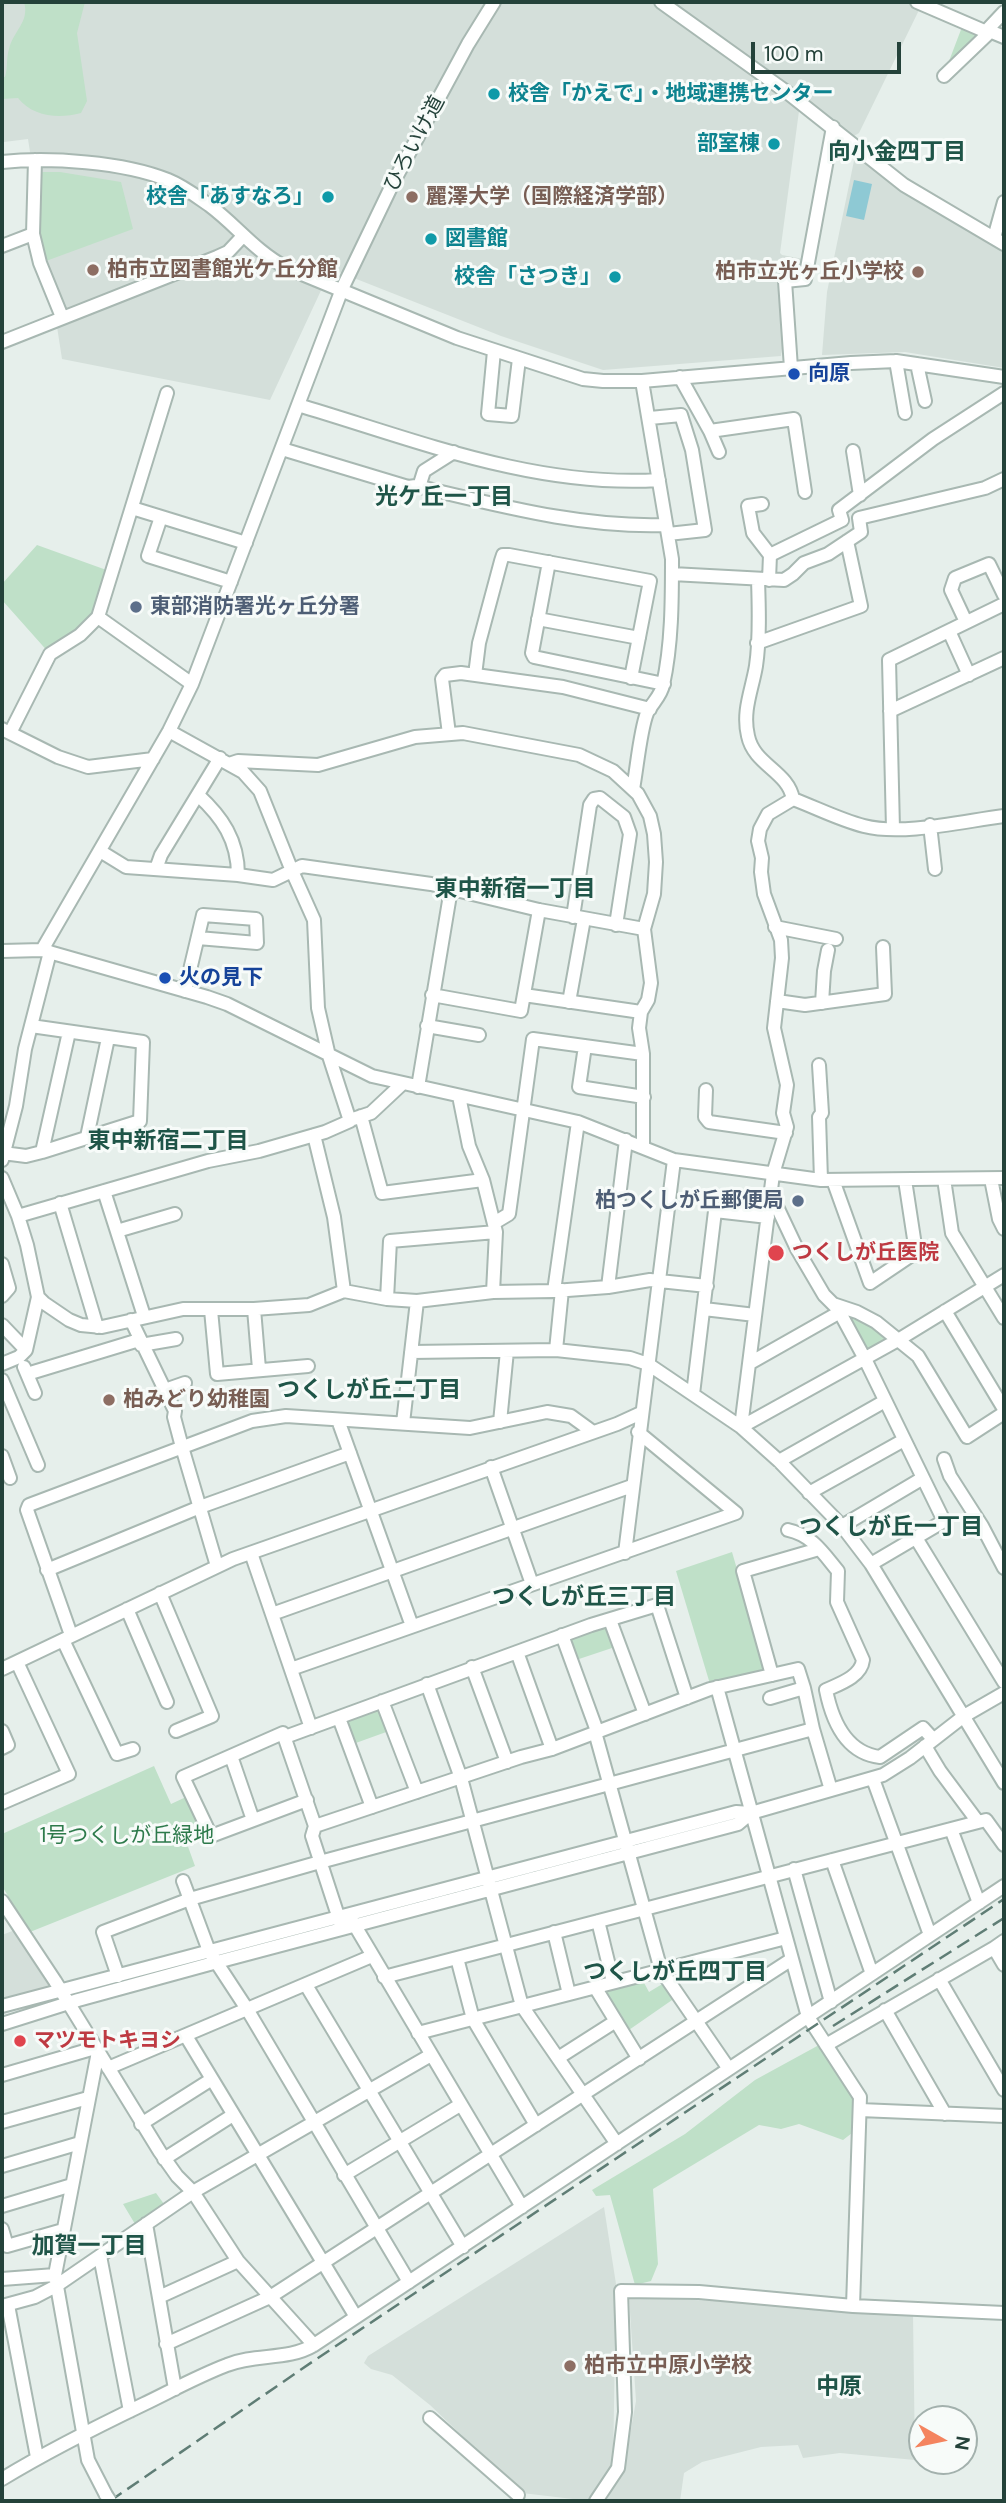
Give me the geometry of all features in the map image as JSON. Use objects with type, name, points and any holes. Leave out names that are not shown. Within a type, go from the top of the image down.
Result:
[{"type":"street","name":"ひろいけ道","points":[[3,1157],[16,1106],[24,1049],[46,951],[169,731],[192,684],[342,289],[393,183],[468,44],[494,2]]},
{"type":"street","points":[[661,2],[833,127],[904,185],[999,242],[1004,202]]},
{"type":"street","points":[[917,2],[1004,37]]},
{"type":"street","points":[[990,32],[987,30],[1004,12]]},
{"type":"street","points":[[944,76],[990,32]]},
{"type":"street","points":[[791,368],[785,281],[804,279],[833,127]]},
{"type":"street","points":[[2,162],[35,160],[137,170],[159,177],[185,188],[264,255],[285,267],[457,338],[583,379],[642,381],[850,363],[897,362],[1004,377]]},
{"type":"street","points":[[35,160],[33,234],[40,264],[62,317]]},
{"type":"street","points":[[2,246],[33,234]]},
{"type":"street","points":[[2,342],[228,252],[243,236]]},
{"type":"street","points":[[494,351],[488,414],[512,416],[519,359]]},
{"type":"street","points":[[897,362],[905,414]]},
{"type":"street","points":[[917,363],[925,401]]},
{"type":"street","points":[[680,377],[719,452]]},
{"type":"street","points":[[633,789],[647,713],[664,684],[672,574],[650,418],[642,381]]},
{"type":"street","points":[[153,759],[88,766],[58,757],[6,731],[50,654],[80,635],[98,617],[167,393]]},
{"type":"street","points":[[769,555],[842,520],[839,510],[933,439],[1004,393]]},
{"type":"street","points":[[299,405],[522,471],[601,482],[659,480]]},
{"type":"street","points":[[282,449],[408,487],[419,487],[551,517],[605,524],[705,530],[694,464],[681,415],[650,418]]},
{"type":"street","points":[[710,431],[794,419],[805,492]]},
{"type":"street","points":[[853,450],[860,495]]},
{"type":"street","points":[[419,487],[425,471],[454,452]]},
{"type":"street","points":[[672,574],[784,580],[804,563],[828,554],[861,532],[859,518],[985,488],[1004,479]]},
{"type":"street","points":[[762,504],[748,506],[753,533],[769,555],[756,666],[746,718],[751,747],[761,762],[789,785],[793,799]]},
{"type":"street","points":[[132,508],[246,543]]},
{"type":"street","points":[[161,517],[148,556],[231,582]]},
{"type":"street","points":[[757,643],[861,606],[847,541]]},
{"type":"street","points":[[475,675],[479,643],[503,555],[650,582],[631,678]]},
{"type":"street","points":[[549,562],[532,653],[534,657],[664,684]]},
{"type":"street","points":[[966,622],[951,590],[955,578],[989,564],[1004,595]]},
{"type":"street","points":[[893,828],[889,660],[1004,604]]},
{"type":"street","points":[[98,617],[192,684]]},
{"type":"street","points":[[538,619],[639,638]]},
{"type":"street","points":[[948,631],[969,675]]},
{"type":"street","points":[[890,711],[1004,659]]},
{"type":"street","points":[[449,734],[442,679],[445,675],[453,674],[563,687],[650,709]]},
{"type":"street","points":[[169,731],[224,761],[252,780],[260,791],[314,920],[318,1008],[329,1056],[382,1193],[483,1180]]},
{"type":"street","points":[[224,761],[318,765],[415,737],[463,733],[579,755],[613,771],[633,789],[650,816],[654,834],[654,894],[644,929],[651,983],[648,1000],[641,1012],[639,1028],[643,1055],[643,1147]]},
{"type":"street","points":[[156,869],[161,855],[198,795],[224,761]]},
{"type":"street","points":[[198,795],[220,816],[231,835],[236,850],[238,874]]},
{"type":"street","points":[[569,1002],[590,805],[594,799],[600,798],[624,817],[631,834],[617,925]]},
{"type":"street","points":[[793,799],[865,826],[893,828],[1004,816]]},
{"type":"street","points":[[741,1427],[773,1174],[787,1126],[783,1113],[787,1085],[774,1028],[782,958],[781,940],[764,894],[758,841],[760,829],[768,814],[793,799]]},
{"type":"street","points":[[930,825],[935,869]]},
{"type":"street","points":[[100,851],[126,867],[238,874],[273,880],[303,866],[451,889],[539,910],[644,929]]},
{"type":"street","points":[[418,1087],[451,889]]},
{"type":"street","points":[[432,995],[521,1011],[539,910]]},
{"type":"street","points":[[186,991],[203,915],[256,919],[257,943],[198,938]]},
{"type":"street","points":[[775,927],[836,939]]},
{"type":"street","points":[[777,1001],[805,1005],[885,994],[883,947]]},
{"type":"street","points":[[822,1003],[828,950]]},
{"type":"street","points":[[2,951],[46,951],[228,1004],[372,1076],[578,1122],[674,1160],[827,1180],[998,1178],[999,1219],[1004,1229]]},
{"type":"street","points":[[524,995],[641,1012]]},
{"type":"street","points":[[428,1026],[479,1035]]},
{"type":"street","points":[[3,1157],[43,1152],[140,1121],[143,1042],[31,1027]]},
{"type":"street","points":[[43,1152],[69,1032]]},
{"type":"street","points":[[87,1137],[108,1038]]},
{"type":"street","points":[[387,1299],[390,1241],[495,1228],[509,1214],[533,1039],[643,1055]]},
{"type":"street","points":[[585,1046],[579,1087],[644,1097]]},
{"type":"street","points":[[819,1065],[822,1112],[818,1117],[827,1180],[870,1283],[916,1252],[905,1180]]},
{"type":"street","points":[[18,1216],[195,1164],[239,1156],[314,1135],[371,1113],[402,1084]]},
{"type":"street","points":[[706,1090],[705,1117],[709,1122],[786,1133]]},
{"type":"street","points":[[459,1096],[469,1146],[483,1180],[495,1228],[493,1292]]},
{"type":"street","points":[[556,1350],[558,1291],[578,1122]]},
{"type":"street","points":[[314,1135],[334,1217],[344,1291]]},
{"type":"street","points":[[608,1287],[626,1140]]},
{"type":"street","points":[[625,1553],[674,1160]]},
{"type":"street","points":[[2,1178],[27,1245],[38,1297],[23,1354],[2,1364]]},
{"type":"street","points":[[944,1179],[952,1233],[1004,1318]]},
{"type":"street","points":[[104,1191],[117,1231],[140,1342],[175,1410],[174,1417],[217,1566]]},
{"type":"street","points":[[771,1194],[797,1249],[824,1295],[836,1308],[865,1359],[944,1521],[871,1564]]},
{"type":"street","points":[[60,1203],[97,1327]]},
{"type":"street","points":[[693,1394],[715,1211],[768,1217]]},
{"type":"street","points":[[117,1231],[175,1214]]},
{"type":"street","points":[[2,1264],[9,1288],[2,1296]]},
{"type":"street","points":[[741,1427],[898,1340],[1004,1275]]},
{"type":"street","points":[[38,1297],[69,1320],[97,1327],[183,1310],[309,1305],[344,1291],[417,1301],[493,1292],[558,1291],[659,1281],[706,1286]]},
{"type":"street","points":[[403,1423],[417,1301]]},
{"type":"street","points":[[750,1363],[836,1308],[857,1312],[876,1322],[918,1356],[967,1437],[1004,1411],[945,1311]]},
{"type":"street","points":[[254,1309],[259,1369]]},
{"type":"street","points":[[704,1309],[755,1315]]},
{"type":"street","points":[[211,1310],[217,1374],[308,1366]]},
{"type":"street","points":[[2,1325],[23,1354],[35,1393]]},
{"type":"street","points":[[27,1374],[140,1342],[176,1339]]},
{"type":"street","points":[[411,1352],[556,1350],[630,1358],[648,1364],[741,1427],[779,1461],[842,1526],[871,1564],[1004,1783]]},
{"type":"street","points":[[500,1422],[507,1351]]},
{"type":"street","points":[[2,1380],[38,1465]]},
{"type":"street","points":[[165,1390],[185,1383]]},
{"type":"street","points":[[779,1461],[885,1401]]},
{"type":"street","points":[[133,1749],[117,1754],[67,1638],[27,1510],[29,1504],[251,1421],[286,1416],[470,1428],[547,1412],[571,1416],[593,1432]]},
{"type":"street","points":[[2,1669],[217,1566],[617,1424],[641,1413]]},
{"type":"street","points":[[338,1420],[412,1626]]},
{"type":"street","points":[[291,1670],[736,1513],[638,1432]]},
{"type":"street","points":[[809,1493],[904,1440]]},
{"type":"street","points":[[47,1570],[200,1507],[350,1453]]},
{"type":"street","points":[[2,1456],[10,1478]]},
{"type":"street","points":[[944,1459],[950,1476],[982,1526],[1004,1568]]},
{"type":"street","points":[[491,1467],[532,1584]]},
{"type":"street","points":[[842,1526],[923,1478]]},
{"type":"street","points":[[272,1614],[632,1486]]},
{"type":"street","points":[[789,1530],[803,1533],[838,1571],[836,1602],[863,1660],[863,1666],[852,1677],[826,1690],[831,1713],[838,1727],[852,1745],[867,1756],[880,1757],[923,1728],[940,1771],[978,1822]]},
{"type":"street","points":[[916,1538],[1004,1682]]},
{"type":"street","points":[[772,1675],[743,1571],[819,1549]]},
{"type":"street","points":[[251,1553],[311,1728]]},
{"type":"street","points":[[160,1593],[212,1716],[176,1731]]},
{"type":"street","points":[[285,1737],[562,1635],[657,1605],[687,1698]]},
{"type":"street","points":[[127,1609],[167,1702]]},
{"type":"street","points":[[610,1620],[645,1714]]},
{"type":"street","points":[[562,1635],[596,1731],[660,1970],[729,2070]]},
{"type":"street","points":[[517,1652],[552,1749]]},
{"type":"street","points":[[2,1803],[69,1774],[17,1662]]},
{"type":"street","points":[[472,1667],[507,1762]]},
{"type":"street","points":[[315,1826],[552,1749],[717,1687],[798,1669],[831,1790]]},
{"type":"street","points":[[427,1684],[461,1778],[522,2006],[617,2144]]},
{"type":"street","points":[[717,1687],[808,2017],[860,2097],[853,2306]]},
{"type":"street","points":[[770,1698],[804,1688]]},
{"type":"street","points":[[2,2006],[346,1922],[627,1848],[736,1812],[751,1814],[873,1779],[898,1767],[964,1716],[1004,1693]]},
{"type":"street","points":[[382,1702],[417,1792]]},
{"type":"street","points":[[339,1718],[372,1807]]},
{"type":"street","points":[[118,1976],[103,1932],[190,1899],[813,1729]]},
{"type":"street","points":[[2,1731],[8,1745],[2,1748]]},
{"type":"street","points":[[307,1800],[211,1836],[183,1777],[284,1733],[307,1800],[315,1826],[312,1836],[320,1862],[346,1922],[372,1956],[522,2207]]},
{"type":"street","points":[[231,1756],[253,1820]]},
{"type":"street","points":[[873,1779],[930,1935]]},
{"type":"street","points":[[384,1977],[986,1820],[1004,1845]]},
{"type":"street","points":[[951,1829],[979,1903]]},
{"type":"street","points":[[832,1860],[872,1974]]},
{"type":"street","points":[[794,1869],[831,2002]]},
{"type":"street","points":[[183,1881],[213,1956],[409,2282]]},
{"type":"street","points":[[2,2479],[83,2433],[239,2360],[302,2353],[1004,1886]]},
{"type":"street","points":[[3,1905],[61,1991],[164,2159],[193,2192],[238,2261],[314,2345]]},
{"type":"street","points":[[598,1921],[613,1982]]},
{"type":"street","points":[[554,1932],[569,1994]]},
{"type":"street","points":[[418,2033],[786,1938]]},
{"type":"street","points":[[826,2045],[999,1944],[1004,1965]]},
{"type":"street","points":[[2,2024],[213,1956]]},
{"type":"street","points":[[108,2068],[372,1956]]},
{"type":"street","points":[[457,1958],[473,2019],[536,2125]]},
{"type":"street","points":[[166,2344],[270,2297],[792,1959]]},
{"type":"street","points":[[939,1979],[1004,2090]]},
{"type":"street","points":[[306,1985],[463,2247]]},
{"type":"street","points":[[595,1987],[639,2059]]},
{"type":"street","points":[[885,2010],[946,2114]]},
{"type":"street","points":[[558,2058],[616,2021]]},
{"type":"street","points":[[186,2036],[356,2317]]},
{"type":"street","points":[[2,2076],[97,2050]]},
{"type":"street","points":[[97,2050],[55,2281],[88,2460],[108,2498]]},
{"type":"street","points":[[37,2457],[5,2306],[35,2297],[55,2281],[100,2256],[193,2192],[431,2054]]},
{"type":"street","points":[[141,2124],[212,2079]]},
{"type":"street","points":[[2,2122],[88,2098]]},
{"type":"street","points":[[344,2175],[460,2105]]},
{"type":"street","points":[[860,2110],[1004,2116]]},
{"type":"street","points":[[164,2159],[233,2115]]},
{"type":"street","points":[[2,2166],[80,2143]]},
{"type":"street","points":[[2,2206],[72,2185]]},
{"type":"street","points":[[146,2224],[175,2389]]},
{"type":"street","points":[[2,2229],[7,2246],[63,2230]]},
{"type":"street","points":[[100,2256],[130,2411]]},
{"type":"street","points":[[159,2297],[238,2261]]},
{"type":"street","points":[[2,2278],[55,2281]]},
{"type":"street","points":[[596,2501],[618,2468],[625,2412],[621,2291],[698,2292],[853,2306],[1004,2313]]},
{"type":"street","points":[[430,2418],[517,2495]]},
{"type":"shaded area","name":"麗澤大学（国際経済学部）","points":[[2,2],[917,2],[920,8],[859,133],[854,136],[811,103],[799,111],[780,253],[803,259],[802,269],[780,274],[785,328],[781,356],[603,370],[501,336],[331,269],[270,400],[62,359],[28,139],[4,142],[2,134]]},
{"type":"shaded area","name":"柏市立光ヶ丘小学校","points":[[856,151],[889,182],[1004,251],[1004,368],[905,352],[822,355],[827,292]]},
{"type":"shaded area","points":[[15,1930],[49,1983],[48,1988],[2,2001],[2,1935]]},
{"type":"shaded area","name":"柏市立中原小学校","points":[[604,2207],[616,2284],[613,2467],[590,2501],[522,2493],[430,2405],[392,2375],[371,2369],[364,2363],[368,2356]]},
{"type":"shaded area","points":[[629,2297],[782,2304],[913,2314],[914,2405],[908,2405],[908,2459],[840,2453],[803,2458],[798,2445],[761,2447],[702,2462],[684,2473],[680,2501],[606,2501],[624,2468],[636,2401]]},
{"type":"green space","points":[[24,2],[85,2],[77,33],[87,101],[81,113],[47,115],[31,109],[18,98],[2,99],[2,77],[6,74],[11,43],[25,15]]},
{"type":"green space","points":[[962,27],[978,34],[979,39],[946,69]]},
{"type":"green space","points":[[38,172],[60,172],[121,182],[133,229],[46,261],[40,240]]},
{"type":"green space","points":[[37,545],[112,572],[98,617],[50,654],[2,600],[2,584]]},
{"type":"green space","points":[[854,1316],[874,1327],[886,1337],[886,1341],[869,1351],[865,1349],[850,1320]]},
{"type":"green space","points":[[732,1552],[766,1669],[762,1673],[710,1684],[676,1571]]},
{"type":"green space","points":[[605,1628],[609,1630],[615,1647],[576,1660],[571,1637]]},
{"type":"green space","points":[[377,1708],[381,1711],[389,1731],[353,1744],[345,1724],[347,1719]]},
{"type":"green space","name":"1号つくしが丘緑地","points":[[154,1766],[171,1804],[186,1797],[197,1822],[182,1830],[195,1866],[30,1932],[2,1886],[2,1834]]},
{"type":"green space","points":[[642,1979],[649,1992],[664,1983],[675,1998],[626,2032],[603,1989]]},
{"type":"green space","points":[[819,2045],[853,2098],[852,2133],[843,2140],[799,2124],[781,2129],[759,2125],[653,2189],[658,2264],[651,2281],[635,2285],[610,2195],[596,2196],[592,2190],[685,2134],[755,2080]]},
{"type":"green space","points":[[156,2193],[164,2204],[135,2224],[123,2204]]},
{"type":"water","points":[[854,180],[872,184],[864,220],[846,216]]},
{"type":"railway","points":[[110,2501],[312,2362],[1004,1899]]},
{"type":"railway","points":[[833,2026],[1004,1918]]},
{"type":"place","name":"校舎「かえで」・地域連携センター","points":[[494,94]]},
{"type":"place","name":"部室棟","points":[[774,144]]},
{"type":"place","name":"校舎「あすなろ」","points":[[328,197]]},
{"type":"place","name":"麗澤大学（国際経済学部）","points":[[412,197]]},
{"type":"place","name":"図書館","points":[[431,239]]},
{"type":"place","name":"柏市立図書館光ケ丘分館","points":[[93,270]]},
{"type":"place","name":"柏市立光ヶ丘小学校","points":[[918,272]]},
{"type":"place","name":"校舎「さつき」","points":[[615,277]]},
{"type":"place","name":"向原","points":[[794,374]]},
{"type":"place","name":"東部消防署光ヶ丘分署","points":[[136,607]]},
{"type":"place","name":"火の見下","points":[[165,978]]},
{"type":"place","name":"柏つくしが丘郵便局","points":[[798,1201]]},
{"type":"place","name":"つくしが丘医院","points":[[776,1253]]},
{"type":"place","name":"柏みどり幼稚園","points":[[109,1400]]},
{"type":"place","name":"マツモトキヨシ","points":[[20,2041]]},
{"type":"place","name":"柏市立中原小学校","points":[[570,2366]]},
{"type":"district","name":"向小金四丁目","points":[[897,153]]},
{"type":"district","name":"光ケ丘一丁目","points":[[444,498]]},
{"type":"district","name":"東中新宿一丁目","points":[[515,890]]},
{"type":"district","name":"東中新宿二丁目","points":[[168,1142]]},
{"type":"district","name":"つくしが丘二丁目","points":[[369,1391]]},
{"type":"district","name":"つくしが丘一丁目","points":[[891,1528]]},
{"type":"district","name":"つくしが丘三丁目","points":[[584,1598]]},
{"type":"district","name":"つくしが丘四丁目","points":[[675,1973]]},
{"type":"district","name":"加賀一丁目","points":[[89,2247]]},
{"type":"district","name":"中原","points":[[839,2388]]}]
